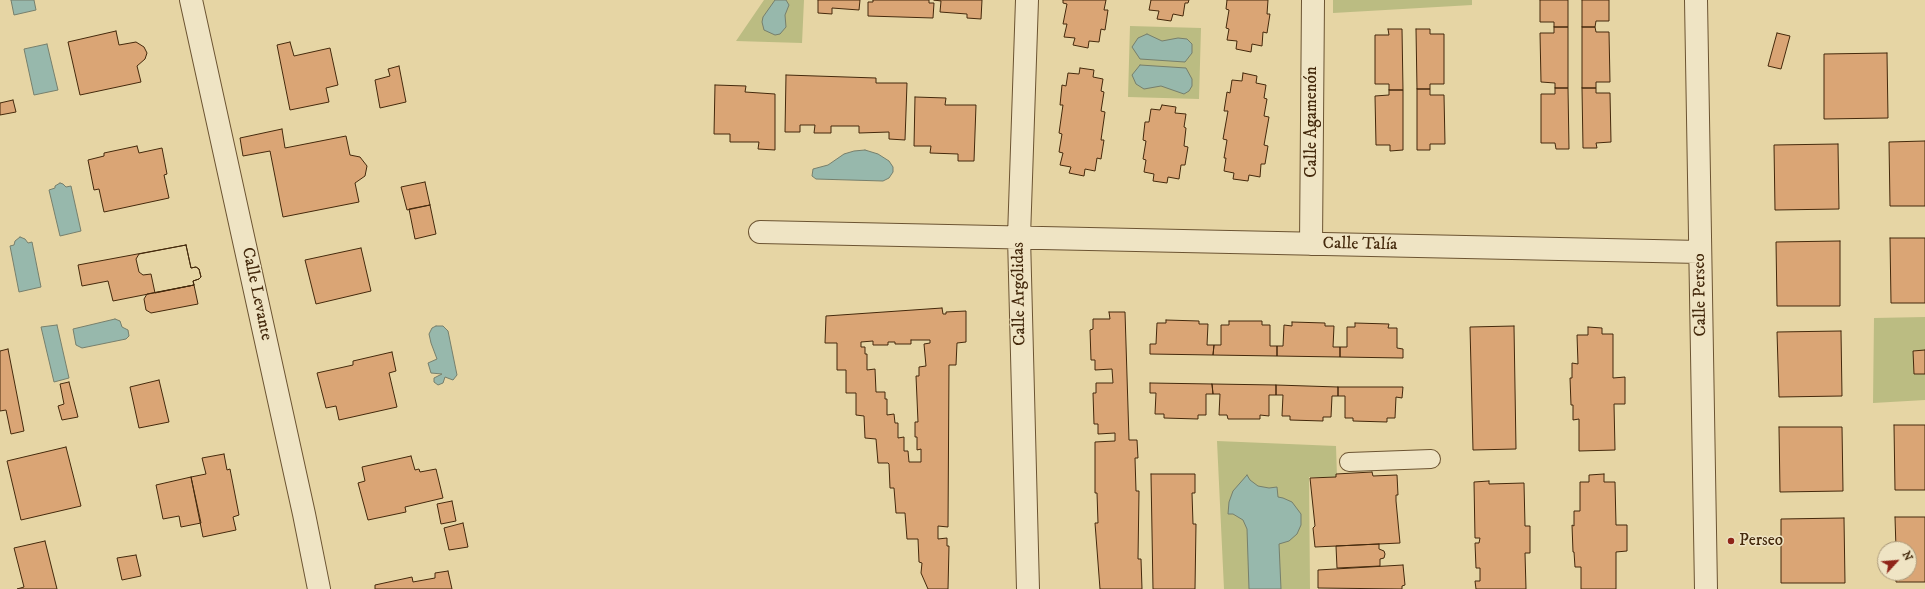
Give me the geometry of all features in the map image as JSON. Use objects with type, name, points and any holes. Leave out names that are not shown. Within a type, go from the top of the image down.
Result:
[{"type":"street","name":"Calle Levante","points":[[191,0],[304,514],[319,589]]},
{"type":"street","name":"Calle Argólidas","points":[[1027,0],[1019,237],[1028,589]]},
{"type":"street","name":"Calle Agamenón","points":[[1311,244],[1312,0]]},
{"type":"street","name":"Calle Perseo","points":[[1696,0],[1706,589]]},
{"type":"street","name":"Calle Talía","points":[[760,232],[1700,252]]},
{"type":"lane","points":[[1349,462],[1431,459]]},
{"type":"green space","points":[[764,0],[804,0],[802,43],[736,41]]},
{"type":"green space","points":[[1333,0],[1472,0],[1472,5],[1333,13]]},
{"type":"green space","points":[[1130,26],[1201,28],[1199,99],[1128,97]]},
{"type":"green space","points":[[1925,317],[1925,400],[1873,403],[1874,318]]},
{"type":"green space","points":[[1217,441],[1336,446],[1337,477],[1309,477],[1310,589],[1224,589]]},
{"type":"water","points":[[11,0],[34,0],[36,10],[14,15]]},
{"type":"water","points":[[775,0],[786,0],[789,5],[785,15],[786,27],[780,34],[775,35],[764,30],[762,22],[763,17]]},
{"type":"water","points":[[1147,34],[1162,41],[1178,38],[1187,39],[1192,44],[1192,53],[1185,62],[1140,59],[1132,47],[1138,38]]},
{"type":"water","points":[[47,44],[58,90],[34,95],[24,49]]},
{"type":"water","points":[[1140,65],[1186,68],[1192,79],[1192,86],[1189,91],[1184,94],[1161,86],[1144,89],[1136,84],[1132,75]]},
{"type":"water","points":[[865,150],[878,154],[889,161],[893,167],[893,172],[889,178],[883,181],[816,179],[812,176],[813,169],[828,165],[844,154]]},
{"type":"water","points":[[60,183],[66,187],[71,186],[81,231],[60,236],[49,190],[55,188],[55,186]]},
{"type":"water","points":[[20,237],[25,239],[28,243],[32,242],[41,287],[19,292],[10,246],[14,245],[15,241]]},
{"type":"water","points":[[115,319],[120,321],[122,327],[128,330],[129,336],[126,339],[82,348],[76,345],[73,329]]},
{"type":"water","points":[[57,325],[69,378],[54,382],[41,327]]},
{"type":"water","points":[[436,326],[443,326],[448,331],[457,375],[453,380],[445,377],[443,383],[438,385],[434,382],[434,378],[442,374],[431,373],[428,363],[437,359],[429,334],[432,328]]},
{"type":"water","points":[[1247,475],[1250,480],[1258,486],[1269,488],[1277,487],[1278,497],[1292,502],[1301,514],[1301,525],[1297,534],[1289,541],[1279,544],[1281,589],[1249,589],[1247,529],[1243,520],[1233,514],[1228,514],[1229,502],[1233,491]]},
{"type":"building","points":[[818,0],[860,0],[859,10],[832,8],[832,14],[818,13]]},
{"type":"building","points":[[873,0],[929,0],[929,3],[934,3],[933,18],[868,16],[868,2],[873,2]]},
{"type":"building","points":[[934,0],[982,0],[981,19],[967,18],[967,14],[940,12],[941,1]]},
{"type":"building","points":[[1063,0],[1106,0],[1104,10],[1108,10],[1105,30],[1101,29],[1099,42],[1089,41],[1088,48],[1073,45],[1075,38],[1064,37],[1067,24],[1063,24],[1067,4],[1063,3]]},
{"type":"building","points":[[1151,0],[1189,0],[1188,3],[1185,3],[1183,16],[1173,14],[1171,21],[1157,19],[1159,11],[1149,10]]},
{"type":"building","points":[[1227,0],[1268,0],[1267,14],[1270,14],[1267,33],[1263,32],[1262,46],[1252,44],[1251,52],[1236,49],[1237,41],[1227,40],[1229,29],[1226,28],[1229,10],[1226,9]]},
{"type":"building","points":[[1540,0],[1568,0],[1568,27],[1554,27],[1554,22],[1540,22]]},
{"type":"building","points":[[1582,0],[1609,0],[1609,21],[1596,21],[1595,27],[1582,27]]},
{"type":"building","points":[[1554,27],[1568,27],[1568,88],[1555,88],[1555,83],[1541,82],[1540,33],[1554,33]]},
{"type":"building","points":[[1582,27],[1595,27],[1596,32],[1609,32],[1610,82],[1596,82],[1596,88],[1582,88]]},
{"type":"building","points":[[1388,29],[1402,29],[1403,90],[1389,90],[1389,84],[1375,84],[1375,35],[1389,35]]},
{"type":"building","points":[[1416,29],[1430,29],[1430,34],[1444,34],[1444,84],[1430,84],[1430,89],[1417,89]]},
{"type":"building","points":[[116,31],[119,45],[136,42],[144,47],[147,53],[145,59],[137,66],[141,82],[80,95],[68,42]]},
{"type":"building","points":[[1777,33],[1790,36],[1781,69],[1768,66]]},
{"type":"building","points":[[290,42],[294,56],[330,48],[338,85],[326,88],[329,102],[290,110],[277,45]]},
{"type":"building","points":[[1887,53],[1888,118],[1824,119],[1824,54]]},
{"type":"building","points":[[399,66],[406,102],[380,108],[375,80],[390,76],[388,69]]},
{"type":"building","points":[[1080,68],[1094,70],[1093,77],[1103,79],[1101,91],[1104,92],[1101,111],[1105,112],[1101,140],[1104,140],[1101,159],[1097,158],[1095,171],[1085,169],[1084,176],[1069,173],[1071,167],[1060,165],[1063,153],[1059,152],[1062,134],[1059,133],[1063,105],[1060,105],[1062,85],[1066,86],[1068,73],[1079,74]]},
{"type":"building","points":[[1243,73],[1257,76],[1256,83],[1266,85],[1264,98],[1267,99],[1264,116],[1269,117],[1264,145],[1268,146],[1265,164],[1261,164],[1260,177],[1249,175],[1248,181],[1233,179],[1234,173],[1224,171],[1226,158],[1224,158],[1227,140],[1223,139],[1228,111],[1224,111],[1227,92],[1230,93],[1232,80],[1242,81]]},
{"type":"building","points":[[786,75],[876,78],[876,83],[907,83],[905,140],[889,139],[889,132],[859,133],[859,126],[831,126],[831,133],[814,133],[815,125],[800,125],[800,132],[785,132]]},
{"type":"building","points":[[715,85],[746,86],[745,92],[775,94],[775,150],[758,149],[759,142],[730,142],[730,134],[714,134]]},
{"type":"building","points":[[1555,88],[1568,88],[1569,149],[1556,149],[1555,143],[1541,143],[1541,94],[1555,94]]},
{"type":"building","points":[[1582,88],[1596,88],[1596,93],[1610,93],[1611,142],[1596,143],[1597,148],[1583,148]]},
{"type":"building","points":[[1417,89],[1430,89],[1430,95],[1444,95],[1445,144],[1430,144],[1430,150],[1417,150]]},
{"type":"building","points":[[1389,90],[1403,90],[1403,150],[1390,151],[1390,145],[1376,145],[1375,96],[1389,95]]},
{"type":"building","points":[[915,97],[946,98],[945,105],[976,105],[974,161],[958,161],[958,154],[930,153],[931,146],[914,146]]},
{"type":"building","points":[[13,100],[16,112],[0,115],[0,103]]},
{"type":"building","points":[[1162,105],[1176,107],[1175,113],[1186,114],[1184,146],[1188,147],[1185,165],[1181,165],[1179,179],[1168,177],[1167,183],[1153,181],[1154,174],[1144,172],[1146,160],[1143,159],[1146,141],[1143,140],[1145,122],[1149,122],[1151,109],[1160,110]]},
{"type":"building","points":[[282,129],[285,148],[346,136],[350,155],[360,157],[367,166],[365,176],[355,183],[359,202],[283,217],[270,151],[243,156],[240,138]]},
{"type":"building","points":[[1925,141],[1925,206],[1890,206],[1889,142]]},
{"type":"building","points":[[1838,144],[1839,209],[1775,210],[1774,145]]},
{"type":"building","points":[[137,146],[139,153],[162,148],[167,174],[164,175],[169,198],[104,212],[99,189],[94,190],[88,160],[104,156],[104,153]]},
{"type":"building","points":[[425,182],[430,205],[407,210],[401,187]]},
{"type":"building","points":[[430,205],[436,234],[415,239],[409,209]]},
{"type":"building","points":[[1890,238],[1925,238],[1925,303],[1891,303]]},
{"type":"building","points":[[1840,241],[1840,306],[1777,306],[1776,242]]},
{"type":"building","points":[[186,245],[191,268],[196,267],[199,269],[201,277],[193,281],[194,285],[113,301],[108,281],[82,286],[78,265]]},
{"type":"building","points":[[186,245],[191,268],[196,267],[199,269],[201,277],[193,281],[194,285],[155,293],[151,274],[143,275],[139,272],[136,259],[139,254]]},
{"type":"building","points":[[361,248],[371,291],[316,304],[305,260]]},
{"type":"building","points":[[194,285],[198,304],[151,313],[146,310],[144,299],[147,294]]},
{"type":"building","points":[[942,308],[943,314],[946,314],[946,312],[966,311],[966,342],[957,343],[956,365],[949,365],[948,527],[938,526],[938,539],[947,538],[947,546],[949,546],[948,589],[928,589],[921,573],[922,563],[919,562],[918,539],[907,539],[905,513],[896,513],[894,488],[890,488],[889,464],[878,463],[876,439],[865,438],[864,416],[856,415],[856,393],[846,393],[846,370],[837,370],[837,343],[825,343],[826,316]],"holes":[[[911,340],[930,340],[930,343],[924,344],[926,366],[919,367],[919,376],[916,376],[918,422],[915,422],[915,437],[917,437],[917,450],[921,449],[921,462],[909,462],[908,451],[904,451],[904,437],[898,438],[898,423],[895,423],[894,414],[887,415],[887,399],[885,399],[885,392],[876,392],[875,369],[867,370],[867,354],[865,354],[865,347],[861,347],[861,342],[873,341],[873,345],[888,345],[888,342],[895,342],[895,344],[911,344]]]},
{"type":"building","points":[[1109,312],[1125,312],[1129,440],[1137,440],[1138,458],[1135,458],[1136,491],[1139,491],[1138,559],[1141,559],[1142,589],[1100,589],[1095,523],[1098,523],[1097,493],[1095,493],[1095,442],[1115,441],[1115,433],[1098,434],[1098,424],[1094,424],[1093,393],[1096,393],[1096,383],[1113,383],[1112,369],[1095,370],[1095,360],[1091,360],[1090,330],[1093,329],[1093,319],[1110,319]]},
{"type":"building","points":[[1166,320],[1199,321],[1199,324],[1208,324],[1207,345],[1214,345],[1213,355],[1150,354],[1150,344],[1156,344],[1157,323],[1166,323]]},
{"type":"building","points":[[1229,321],[1262,321],[1262,325],[1270,325],[1270,346],[1277,346],[1277,356],[1213,355],[1214,345],[1221,345],[1221,325],[1229,325]]},
{"type":"building","points":[[1292,322],[1325,323],[1325,326],[1334,326],[1333,347],[1340,347],[1340,357],[1277,356],[1277,346],[1283,346],[1284,325],[1292,326]]},
{"type":"building","points":[[1355,323],[1389,324],[1388,328],[1397,328],[1397,348],[1403,349],[1403,358],[1340,357],[1340,347],[1347,347],[1347,327],[1355,327]]},
{"type":"building","points":[[1514,326],[1516,449],[1473,450],[1470,327]]},
{"type":"building","points":[[1588,327],[1602,328],[1602,334],[1613,334],[1613,378],[1625,377],[1625,404],[1614,404],[1615,450],[1579,451],[1579,419],[1573,420],[1570,378],[1572,378],[1572,363],[1578,364],[1577,335],[1588,335]]},
{"type":"building","points":[[1841,331],[1842,396],[1779,397],[1777,332]]},
{"type":"building","points":[[8,349],[24,431],[11,434],[6,410],[0,411],[0,351]]},
{"type":"building","points":[[1925,350],[1925,374],[1914,374],[1913,351]]},
{"type":"building","points":[[392,352],[396,371],[389,373],[397,407],[339,420],[336,406],[326,408],[317,373],[353,365],[353,361]]},
{"type":"building","points":[[159,380],[169,422],[139,428],[130,387]]},
{"type":"building","points":[[69,382],[78,417],[62,420],[58,406],[64,404],[60,384]]},
{"type":"building","points":[[1150,383],[1212,384],[1213,394],[1206,394],[1206,415],[1198,415],[1198,419],[1164,418],[1164,414],[1155,414],[1156,393],[1150,393]]},
{"type":"building","points":[[1212,384],[1276,385],[1276,395],[1269,395],[1269,416],[1260,415],[1260,419],[1228,419],[1227,415],[1219,415],[1220,394],[1213,394]]},
{"type":"building","points":[[1276,385],[1338,387],[1338,396],[1332,396],[1331,417],[1323,417],[1323,421],[1290,420],[1290,416],[1282,416],[1283,395],[1276,395]]},
{"type":"building","points":[[1338,387],[1403,387],[1402,398],[1396,397],[1395,418],[1387,418],[1387,422],[1353,421],[1353,418],[1345,418],[1345,396],[1338,396]]},
{"type":"building","points":[[1894,425],[1925,425],[1925,490],[1895,490]]},
{"type":"building","points":[[1779,427],[1842,427],[1843,491],[1780,492]]},
{"type":"building","points":[[66,447],[81,506],[21,520],[7,461]]},
{"type":"building","points":[[224,454],[227,470],[230,469],[239,515],[233,517],[236,530],[203,537],[191,477],[206,474],[202,458]]},
{"type":"building","points":[[411,456],[415,470],[419,469],[420,472],[436,469],[443,498],[405,507],[406,512],[368,520],[358,483],[365,481],[362,467]]},
{"type":"building","points":[[1372,472],[1373,476],[1397,475],[1398,495],[1396,495],[1396,501],[1400,543],[1315,547],[1313,528],[1315,526],[1310,478],[1336,477],[1336,474]]},
{"type":"building","points":[[1151,474],[1195,474],[1195,493],[1192,493],[1193,524],[1196,524],[1195,589],[1153,589]]},
{"type":"building","points":[[1604,474],[1604,482],[1615,482],[1616,525],[1627,525],[1627,551],[1616,552],[1616,589],[1581,589],[1581,567],[1575,567],[1573,552],[1572,525],[1574,526],[1574,511],[1580,511],[1580,482],[1589,482],[1589,475]]},
{"type":"building","points":[[191,477],[201,523],[181,527],[179,516],[163,519],[156,485]]},
{"type":"building","points":[[1489,481],[1489,484],[1524,483],[1525,526],[1530,526],[1530,553],[1525,553],[1526,589],[1476,589],[1475,581],[1480,581],[1480,568],[1476,568],[1475,543],[1479,543],[1480,538],[1475,538],[1474,482]]},
{"type":"building","points":[[452,501],[456,521],[441,524],[437,504]]},
{"type":"building","points":[[1895,517],[1925,517],[1925,582],[1896,582],[1917,581],[1917,541],[1896,541]]},
{"type":"building","points":[[1844,518],[1845,583],[1781,583],[1781,519]]},
{"type":"building","points":[[463,523],[468,547],[449,550],[444,528]]},
{"type":"building","points":[[45,541],[57,589],[17,589],[24,587],[14,548]]},
{"type":"building","points":[[1379,544],[1379,549],[1384,551],[1385,554],[1384,558],[1380,559],[1380,566],[1337,568],[1336,546]]},
{"type":"building","points":[[136,555],[141,576],[122,580],[117,558]]},
{"type":"building","points":[[1403,565],[1405,585],[1402,586],[1402,589],[1318,588],[1318,570]]},
{"type":"building","points":[[448,571],[452,589],[375,589],[375,585],[412,577],[413,582],[435,578],[435,573]]},
{"type":"place","name":"Perseo","points":[[1731,541]]}]
